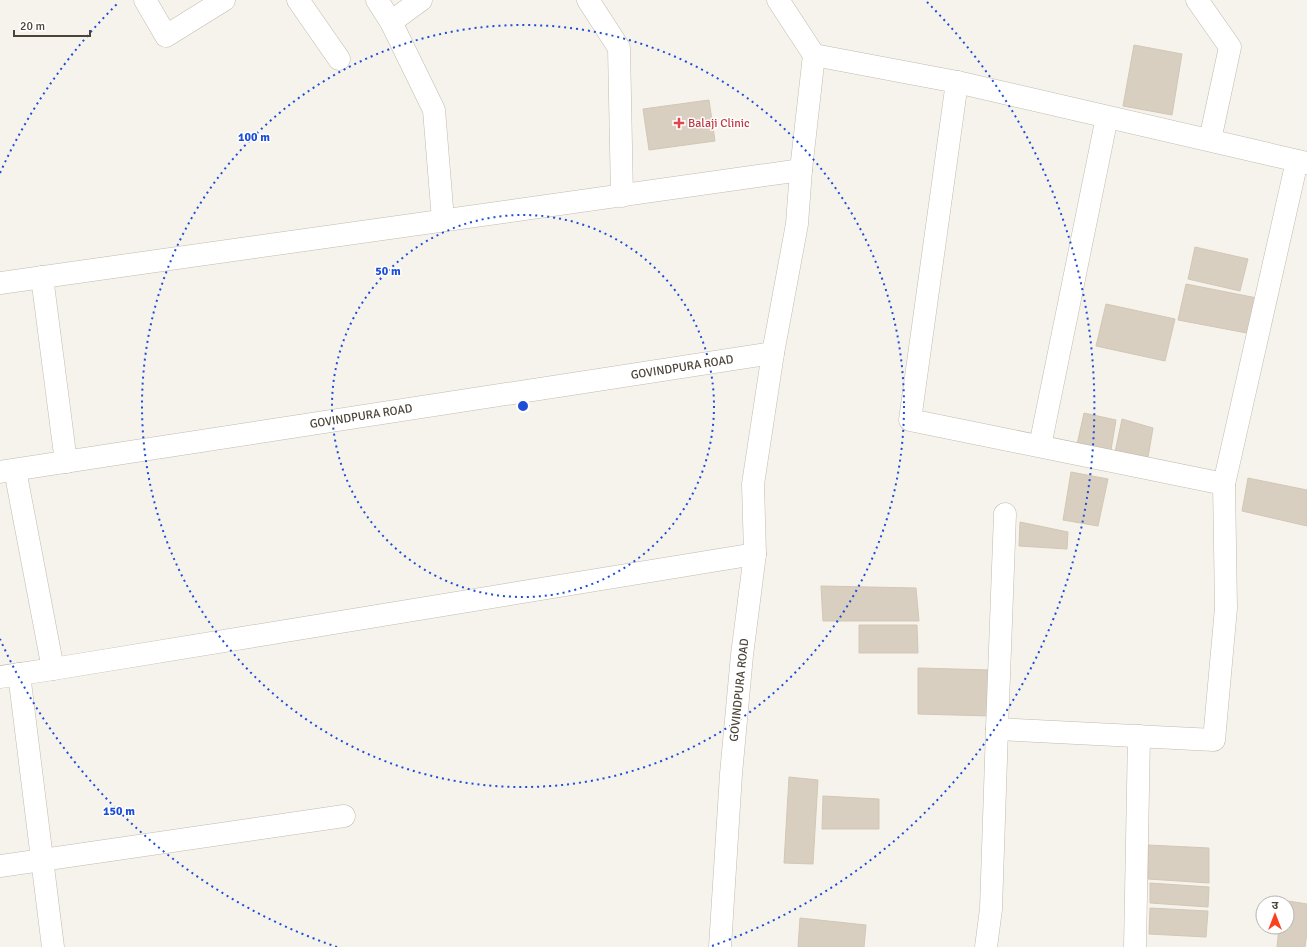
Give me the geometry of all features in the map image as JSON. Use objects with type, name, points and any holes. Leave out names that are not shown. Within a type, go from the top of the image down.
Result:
[{"type":"street","points":[[145,0],[166,36],[224,0]]},
{"type":"street","points":[[298,0],[339,59]]},
{"type":"street","points":[[377,0],[391,22],[434,110],[443,220]]},
{"type":"street","points":[[391,22],[421,0]]},
{"type":"street","points":[[588,0],[619,48],[622,196]]},
{"type":"street","points":[[773,354],[797,224],[801,170],[814,55],[778,0]]},
{"type":"street","points":[[1197,0],[1230,47],[1210,140]]},
{"type":"street","points":[[814,55],[956,82],[1302,162],[1224,484],[1226,608],[1214,740],[998,729]]},
{"type":"street","points":[[956,82],[910,420],[1224,484]]},
{"type":"street","points":[[1040,446],[1107,117]]},
{"type":"street","points":[[0,282],[801,170]]},
{"type":"street","points":[[42,277],[66,462]]},
{"type":"street","name":"GOVINDPURA ROAD","points":[[7,471],[773,354],[753,484],[754,554],[742,655],[731,774],[720,947]]},
{"type":"street","points":[[7,471],[53,669]]},
{"type":"street","points":[[986,947],[991,909],[1005,514]]},
{"type":"street","points":[[52,947],[42,860],[9,675],[754,554]]},
{"type":"street","points":[[1135,947],[1139,736]]},
{"type":"street","points":[[0,866],[344,816]]},
{"type":"building","points":[[1134,45],[1182,54],[1172,115],[1123,106]]},
{"type":"building","points":[[709,100],[715,141],[649,150],[643,109]]},
{"type":"building","points":[[1195,247],[1248,259],[1240,291],[1188,279]]},
{"type":"building","points":[[1186,284],[1257,298],[1252,334],[1178,320]]},
{"type":"building","points":[[1106,304],[1175,319],[1165,361],[1096,346]]},
{"type":"building","points":[[1084,413],[1116,420],[1110,456],[1076,449]]},
{"type":"building","points":[[1122,419],[1153,428],[1147,463],[1114,457]]},
{"type":"building","points":[[1071,472],[1108,479],[1098,526],[1063,520]]},
{"type":"building","points":[[1248,478],[1307,490],[1307,526],[1242,511]]},
{"type":"building","points":[[1020,522],[1068,532],[1067,549],[1019,546]]},
{"type":"building","points":[[821,586],[916,588],[919,621],[823,621]]},
{"type":"building","points":[[859,625],[917,625],[918,653],[859,653]]},
{"type":"building","points":[[918,668],[991,670],[991,716],[918,714]]},
{"type":"building","points":[[789,777],[818,780],[813,864],[784,863]]},
{"type":"building","points":[[823,796],[879,799],[879,829],[822,829]]},
{"type":"building","points":[[1148,845],[1209,848],[1209,883],[1148,879]]},
{"type":"building","points":[[1150,883],[1209,887],[1208,907],[1150,903]]},
{"type":"building","points":[[1295,902],[1307,904],[1307,932],[1305,947],[1277,947],[1278,935],[1295,935]]},
{"type":"building","points":[[1150,908],[1208,911],[1206,937],[1149,934]]},
{"type":"building","points":[[800,918],[866,925],[864,947],[798,947]]},
{"type":"place","name":"Balaji Clinic","points":[[679,123]]}]
